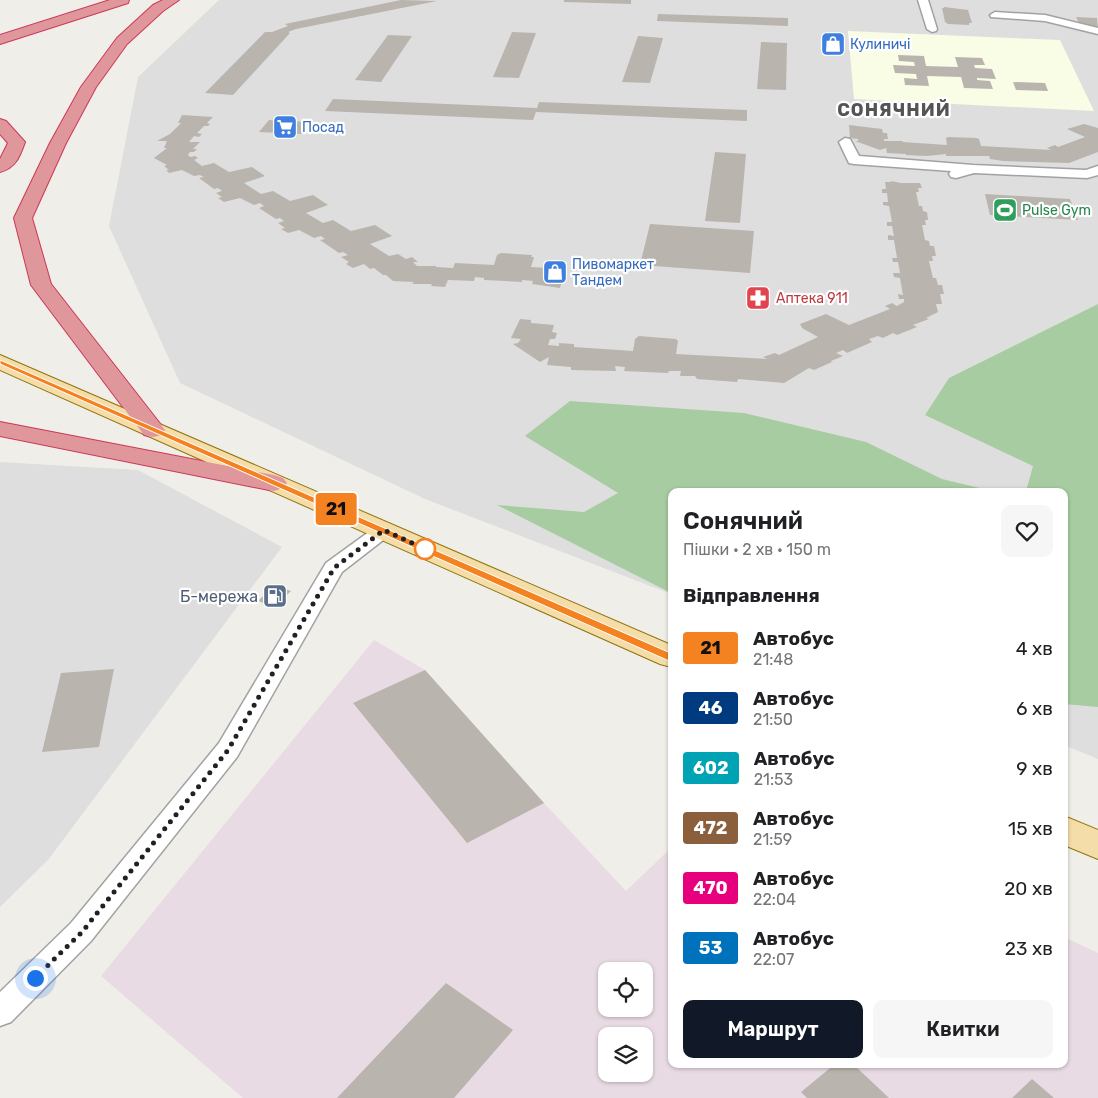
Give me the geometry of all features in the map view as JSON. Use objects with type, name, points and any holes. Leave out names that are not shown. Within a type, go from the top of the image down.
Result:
[{"type":"highway","points":[[0,40],[123,0]]},
{"type":"highway","points":[[153,430],[41,285],[23,218],[58,143],[89,87],[122,41],[158,8],[173,0]]},
{"type":"highway","points":[[0,34],[38,28]]},
{"type":"highway","points":[[0,124],[17,142],[10,160],[0,167]]},
{"type":"highway","points":[[0,429],[274,482]]},
{"type":"main road","points":[[0,362],[668,657]]},
{"type":"main road","points":[[1068,832],[1098,845]]},
{"type":"street","points":[[923,0],[932,30]]},
{"type":"street","points":[[995,15],[1044,18],[1098,31]]},
{"type":"street","points":[[845,142],[854,160],[973,169],[1087,174],[1098,170]]},
{"type":"street","points":[[956,174],[973,169]]},
{"type":"street","points":[[0,1012],[82,932],[228,750],[334,568],[384,530]]},
{"type":"shaded area","points":[[219,0],[1098,0],[1098,759],[1068,747],[1068,488],[668,488],[668,593],[425,499],[180,383],[109,226],[138,77]]},
{"type":"shaded area","points":[[848,31],[1060,40],[1094,111],[854,99]]},
{"type":"shaded area","points":[[0,462],[138,470],[282,547],[48,860],[0,907]]},
{"type":"shaded area","points":[[374,640],[425,670],[626,891],[668,851],[668,1068],[1068,1068],[1068,939],[1098,953],[1098,1098],[243,1098],[101,976]]},
{"type":"green space","points":[[1098,304],[1098,707],[1068,704],[1068,488],[1027,488],[1033,466],[925,415],[949,378]]},
{"type":"green space","points":[[570,401],[744,413],[866,442],[942,479],[980,488],[668,488],[668,591],[497,505],[584,512],[618,493],[525,436]]},
{"type":"building","points":[[401,0],[437,1],[288,32],[290,33],[233,95],[205,93],[265,32],[272,32],[288,26],[285,24]]},
{"type":"building","points":[[564,0],[631,0],[631,4],[564,2]]},
{"type":"building","points":[[942,8],[968,10],[972,23],[969,23],[969,25],[948,24],[945,22]]},
{"type":"building","points":[[658,14],[788,18],[788,26],[657,21]]},
{"type":"building","points":[[1076,17],[1097,18],[1098,29],[1080,25]]},
{"type":"building","points":[[512,32],[536,33],[519,78],[493,77]]},
{"type":"building","points":[[388,35],[412,36],[381,82],[355,80]]},
{"type":"building","points":[[638,36],[663,38],[650,83],[622,82]]},
{"type":"building","points":[[761,42],[787,43],[786,90],[757,89]]},
{"type":"building","points":[[898,55],[924,56],[926,66],[958,67],[955,57],[982,58],[985,65],[974,65],[975,68],[992,69],[996,79],[977,78],[977,80],[990,81],[993,89],[964,88],[961,77],[927,76],[929,86],[905,85],[904,78],[917,79],[916,74],[895,73],[893,65],[915,66],[914,62],[899,61]]},
{"type":"building","points":[[1013,82],[1045,83],[1048,91],[1016,90]]},
{"type":"building","points":[[333,99],[537,108],[539,102],[747,110],[747,121],[536,112],[533,120],[325,111]]},
{"type":"building","points":[[182,115],[213,117],[207,123],[210,124],[208,126],[204,126],[197,133],[202,134],[199,137],[194,136],[189,142],[200,142],[193,149],[197,149],[188,155],[198,158],[194,160],[202,166],[214,163],[229,172],[252,167],[265,176],[244,183],[261,194],[273,191],[290,201],[313,195],[328,205],[306,213],[323,223],[333,220],[351,231],[375,225],[392,236],[370,244],[389,256],[398,254],[406,259],[412,257],[418,262],[413,262],[417,266],[453,268],[455,263],[494,265],[497,255],[501,253],[532,255],[531,257],[534,257],[531,267],[565,269],[560,288],[532,284],[533,281],[484,280],[484,278],[475,277],[474,281],[448,280],[445,287],[431,286],[432,284],[412,284],[414,282],[393,281],[386,275],[383,275],[374,268],[370,269],[364,264],[353,268],[346,264],[349,262],[341,257],[348,255],[343,252],[339,253],[320,240],[325,239],[321,236],[314,238],[299,230],[288,233],[281,229],[285,228],[278,223],[284,221],[280,218],[276,219],[259,208],[264,206],[260,203],[254,205],[240,198],[224,202],[218,198],[222,197],[216,193],[222,191],[218,188],[214,189],[199,178],[204,177],[200,175],[194,176],[182,170],[169,173],[166,170],[169,170],[164,166],[167,165],[154,158],[167,148],[164,148],[167,141],[157,141],[170,134],[181,123],[178,123]]},
{"type":"building","points":[[269,120],[311,122],[302,134],[259,132]]},
{"type":"building","points":[[1084,124],[1098,128],[1098,152],[1069,163],[1003,161],[990,159],[989,156],[946,156],[946,154],[926,156],[887,153],[886,148],[880,150],[855,141],[858,141],[858,139],[850,138],[849,125],[882,129],[883,133],[887,133],[888,139],[884,139],[884,141],[947,145],[946,138],[948,137],[976,138],[979,139],[981,146],[1051,150],[1047,148],[1055,145],[1058,147],[1085,137],[1067,129]]},
{"type":"building","points":[[715,152],[746,154],[740,223],[705,221]]},
{"type":"building","points":[[885,182],[920,183],[922,188],[918,188],[919,192],[916,192],[919,206],[922,206],[923,211],[927,212],[928,220],[925,220],[926,225],[922,225],[925,240],[929,241],[930,246],[934,246],[936,256],[932,256],[933,261],[929,261],[933,278],[936,278],[938,285],[942,285],[944,294],[940,294],[942,304],[936,304],[938,312],[926,318],[929,319],[913,325],[917,327],[897,335],[893,333],[883,338],[878,336],[869,339],[872,342],[847,353],[843,350],[836,353],[843,356],[814,370],[809,368],[784,383],[738,379],[737,382],[697,379],[695,376],[680,376],[681,371],[669,371],[668,373],[624,371],[625,367],[615,366],[616,371],[571,370],[571,367],[547,365],[549,357],[540,362],[513,344],[518,343],[521,339],[511,338],[520,319],[531,320],[531,323],[554,325],[552,332],[557,333],[555,339],[550,339],[548,345],[559,346],[559,343],[574,344],[574,347],[633,351],[635,339],[639,336],[676,339],[678,341],[676,354],[767,359],[763,357],[775,353],[779,355],[818,337],[802,328],[800,324],[826,314],[849,325],[890,309],[885,306],[892,303],[897,306],[904,302],[904,299],[899,299],[898,294],[903,295],[900,278],[894,277],[893,273],[900,273],[898,262],[893,262],[892,258],[897,258],[894,240],[888,240],[888,235],[894,236],[892,226],[887,226],[887,222],[892,222],[889,206],[883,205],[883,202],[888,202],[887,193],[882,193],[882,189],[886,189]]},
{"type":"building","points":[[985,194],[1070,199],[1078,220],[990,215]]},
{"type":"building","points":[[650,224],[754,231],[750,273],[640,265]]},
{"type":"building","name":"Б-мережа","points":[[274,585],[291,591],[275,607],[258,601]]},
{"type":"building","points":[[114,669],[99,747],[42,752],[61,673]]},
{"type":"building","points":[[425,670],[544,803],[467,843],[353,703]]},
{"type":"building","points":[[446,983],[513,1030],[454,1098],[337,1098]]},
{"type":"building","points":[[830,1068],[857,1068],[889,1098],[807,1098],[801,1092]]},
{"type":"building","points":[[1032,1079],[1054,1098],[1012,1098]]},
{"type":"bus line","name":"21","points":[[0,362],[668,657]]},
{"type":"place","name":"Кулиничі","points":[[833,44]]},
{"type":"place","name":"Посад","points":[[285,127]]},
{"type":"place","name":"Pulse Gym","points":[[1005,210]]},
{"type":"place","name":"Пивомаркет Тандем","points":[[555,272]]},
{"type":"place","name":"Аптека 911","points":[[758,298]]},
{"type":"place","name":"Б-мережа","points":[[275,596]]},
{"type":"district","name":"СОНЯЧНИЙ","points":[[894,110]]},
{"type":"route","points":[[35,978],[82,932],[228,750],[334,568],[384,530],[425,549]]}]
